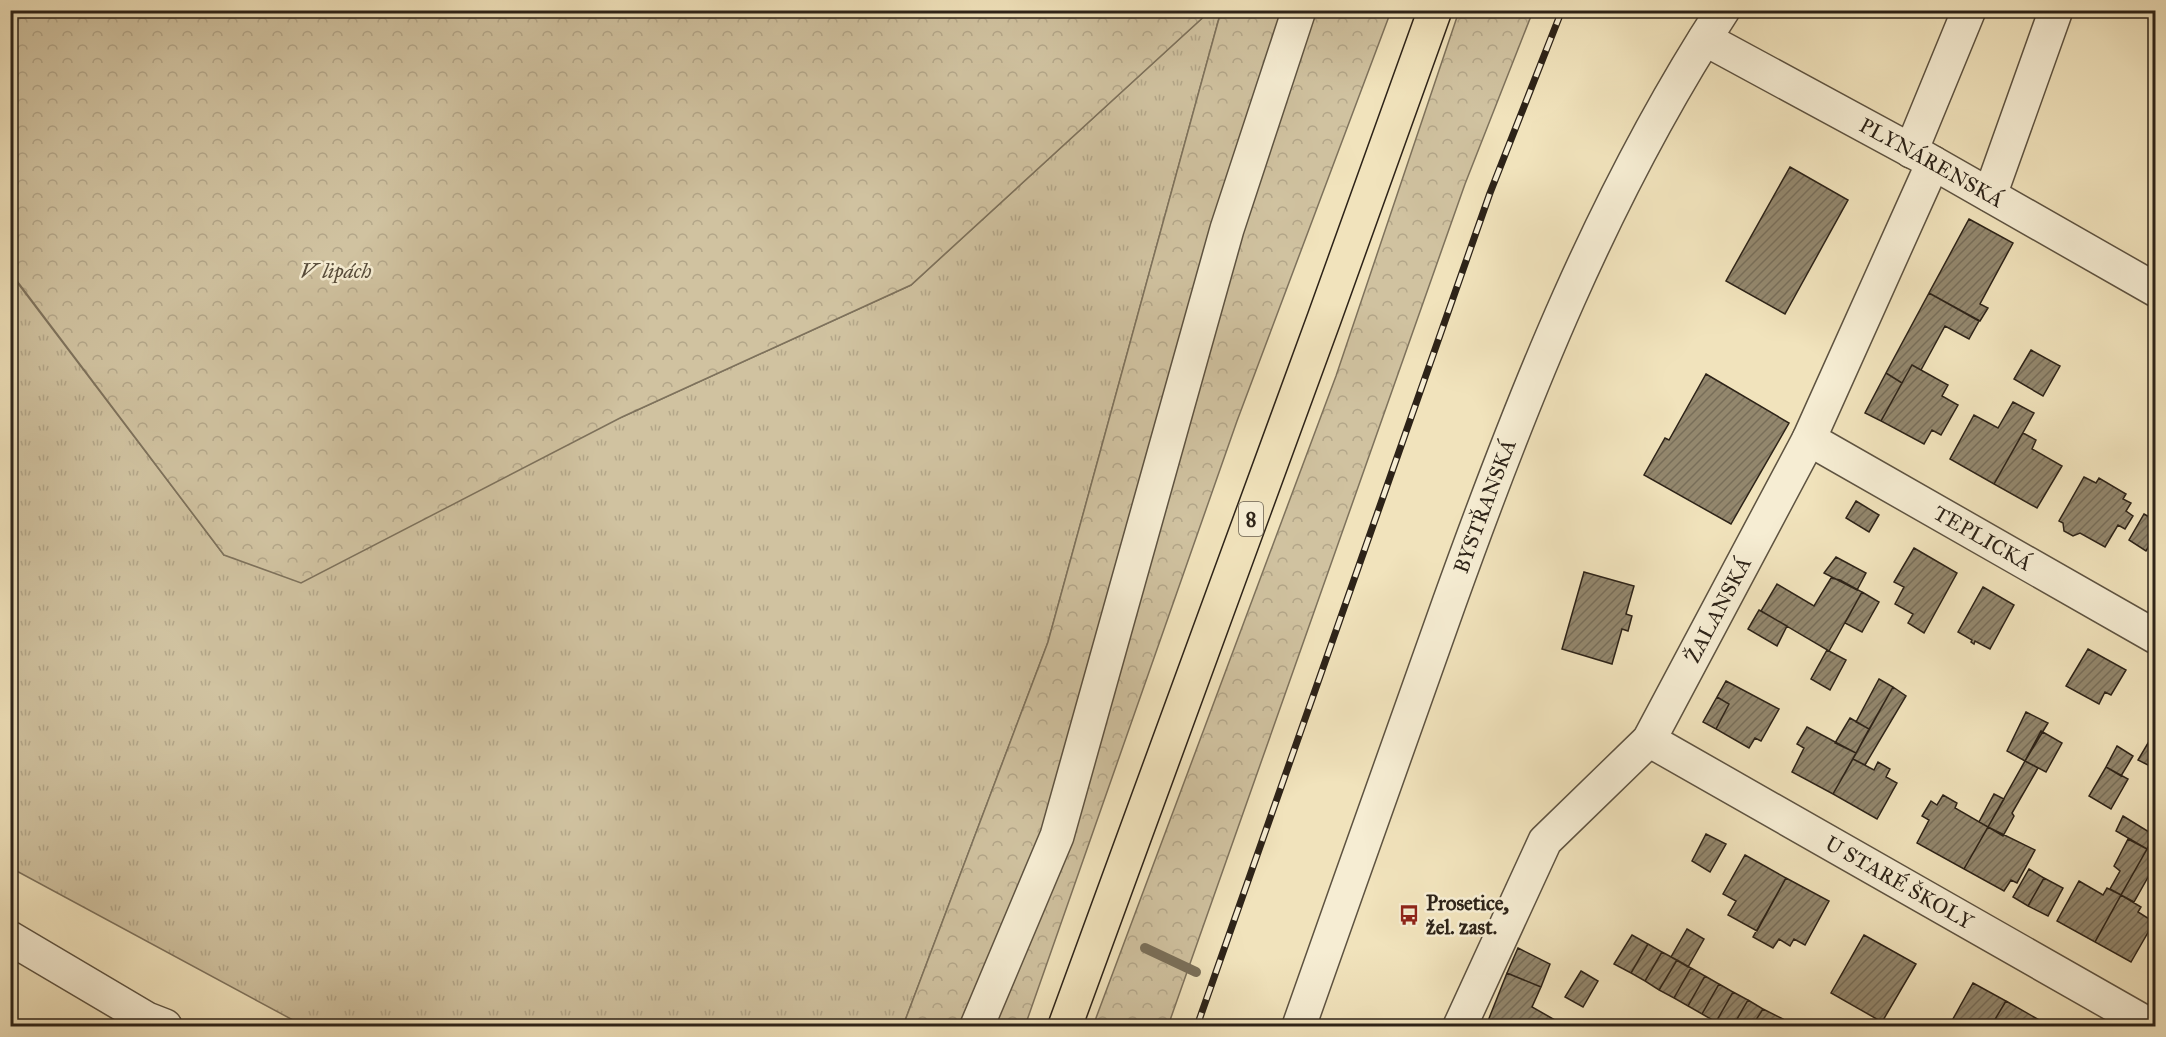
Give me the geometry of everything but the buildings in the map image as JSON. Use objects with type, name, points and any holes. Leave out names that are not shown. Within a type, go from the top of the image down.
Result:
[{"type":"main road","name":"8","points":[[1065,1026],[1435,10]]},
{"type":"street","points":[[977,1026],[1057,837],[1227,229],[1299,10]]},
{"type":"street","name":"BYSTŘANSKÁ","points":[[1299,1026],[1483,508],[1541,361],[1589,251],[1622,185],[1723,10]]},
{"type":"street","name":"ŽALANSKÁ","points":[[1460,1026],[1545,841],[1649,740],[1809,439],[1922,157],[1969,10]]},
{"type":"street","points":[[1990,195],[2056,10]]},
{"type":"street","name":"PLYNÁRENSKÁ","points":[[1705,39],[1922,157],[2156,290]]},
{"type":"street","name":"TEPLICKÁ","points":[[1809,439],[2156,637]]},
{"type":"street","name":"U STARÉ ŠKOLY","points":[[1649,740],[2151,1026]]},
{"type":"street","points":[[10,938],[147,1019],[165,1026]]},
{"type":"green space","name":"V lipách","points":[[11,10],[1210,11],[911,285],[622,417],[301,583],[224,555],[11,273]]},
{"type":"green space","points":[[1210,11],[1221,11],[1048,642],[903,1026],[304,1026],[11,868],[10,273],[224,555],[622,417],[911,285]]},
{"type":"green space","points":[[1221,11],[1391,11],[1237,421],[1025,1026],[903,1026],[1048,642]]},
{"type":"green space","points":[[1459,11],[1533,11],[1465,184],[1168,1026],[1093,1026],[1336,376]]},
{"type":"waterway","points":[[1145,948],[1196,972]]},
{"type":"railway","points":[[1197,1026],[1490,193],[1562,10]]},
{"type":"place","name":"Prosetice, žel. zast.","points":[[1409,915]]}]
